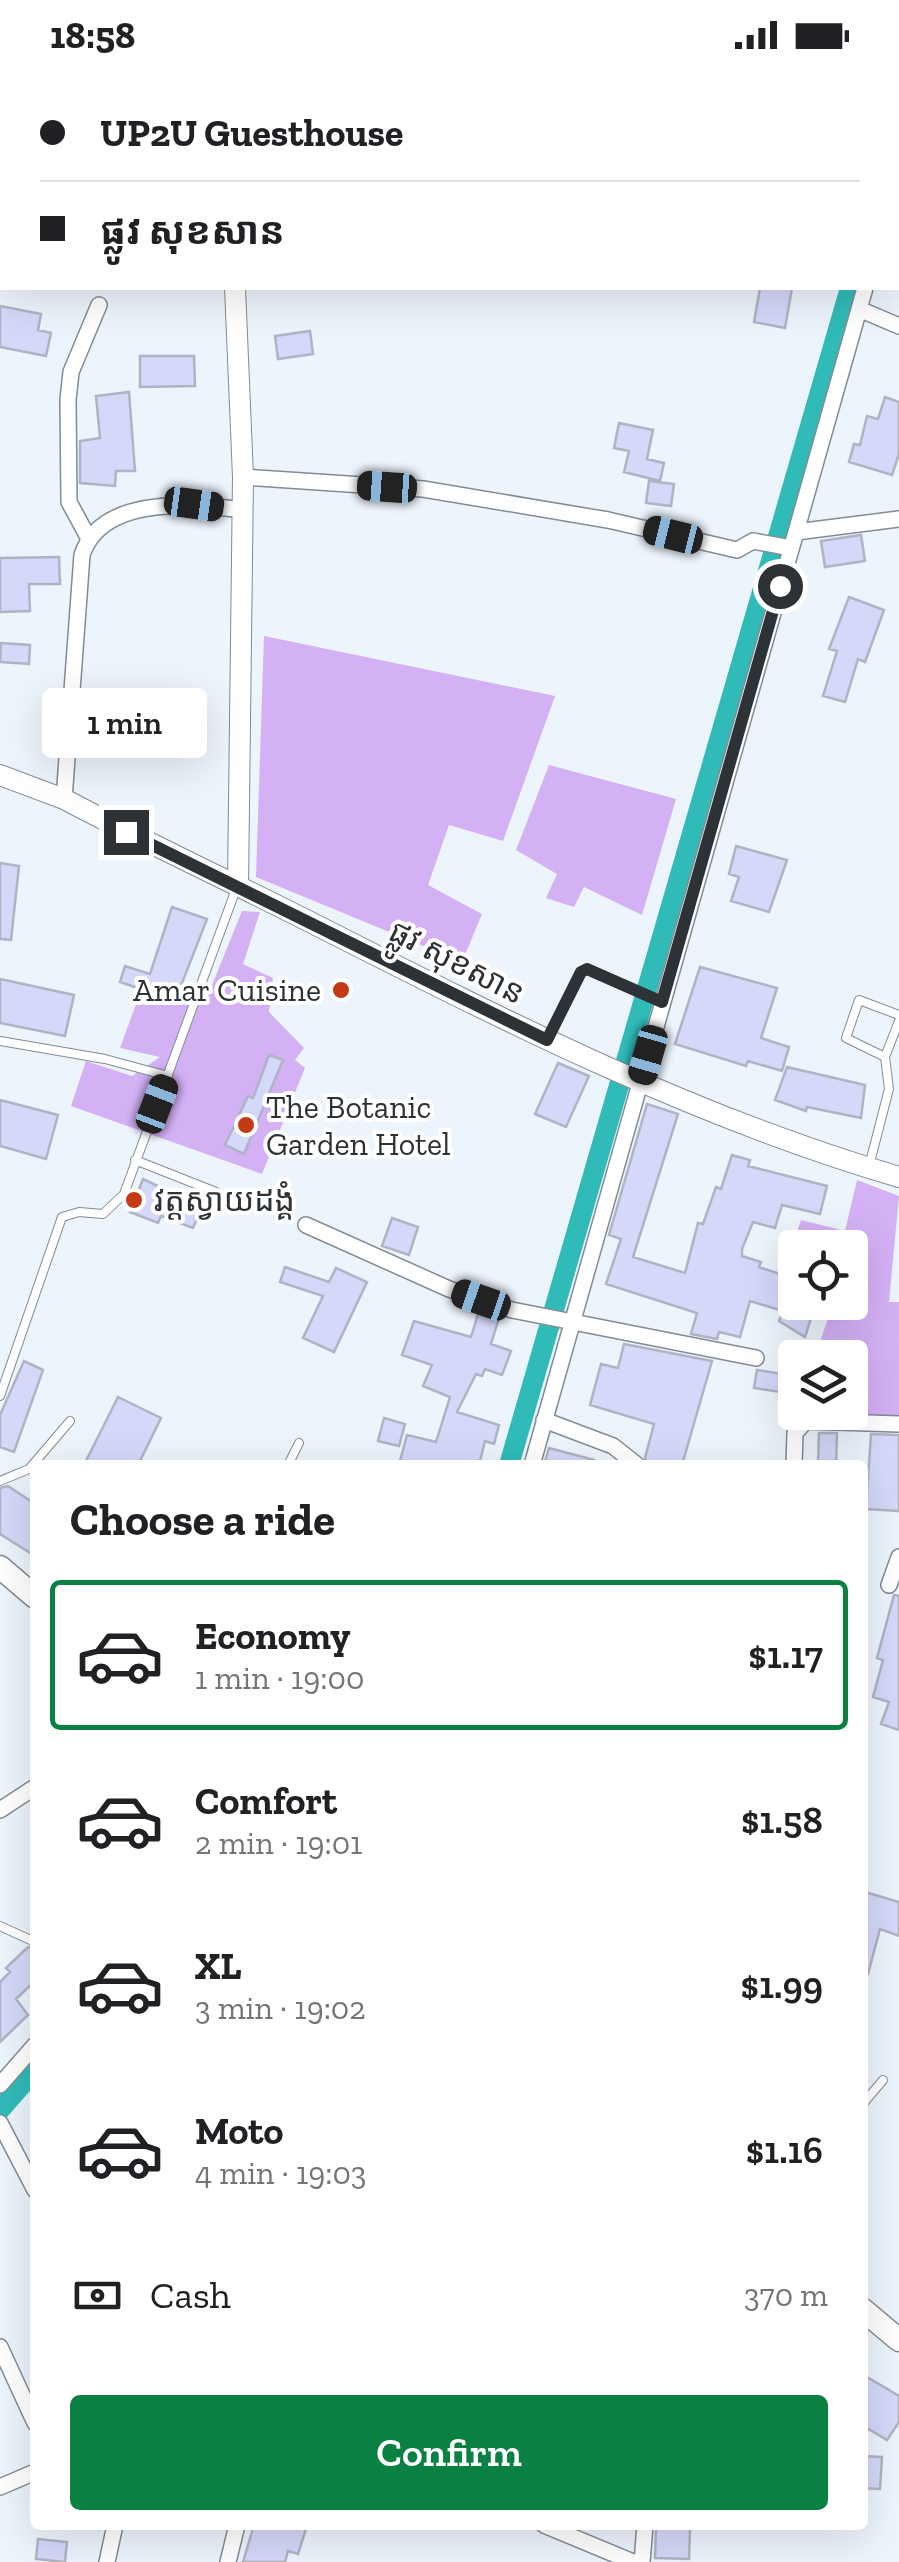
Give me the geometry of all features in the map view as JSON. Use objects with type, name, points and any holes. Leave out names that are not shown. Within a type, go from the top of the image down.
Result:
[{"type":"main road","points":[[0,1567],[30,1593]]},
{"type":"main road","points":[[868,2314],[899,2340]]},
{"type":"street","points":[[235,290],[243,477],[238,885]]},
{"type":"street","points":[[533,1460],[567,1322],[864,290]]},
{"type":"street","points":[[88,537],[69,502],[68,400],[71,372],[99,305]]},
{"type":"street","points":[[859,309],[899,326]]},
{"type":"street","points":[[243,477],[423,489],[608,520],[737,550],[760,542],[789,542],[899,519]]},
{"type":"street","points":[[64,799],[82,555],[88,537],[112,520],[144,510],[194,504],[242,510]]},
{"type":"street","name":"ផ្លូវ សុខសាន","points":[[0,775],[64,799],[547,1040],[743,1126],[899,1177]]},
{"type":"street","points":[[306,1224],[449,1289],[541,1317],[756,1358]]},
{"type":"street","points":[[544,1420],[613,1446],[630,1460]]},
{"type":"street","points":[[794,1460],[795,1433],[806,1421],[899,1424]]},
{"type":"street","points":[[889,1584],[899,1557]]},
{"type":"street","points":[[0,1810],[30,1790]]},
{"type":"street","points":[[0,2085],[30,2051]]},
{"type":"street","points":[[1,2124],[30,2180]]},
{"type":"street","points":[[0,2347],[30,2412]]},
{"type":"street","points":[[0,2487],[30,2474]]},
{"type":"street","points":[[106,2562],[114,2530]]},
{"type":"street","points":[[228,2562],[237,2530]]},
{"type":"street","points":[[556,2530],[634,2562]]},
{"type":"street","points":[[642,2562],[645,2530]]},
{"type":"lane","points":[[0,1396],[62,1217],[79,1212],[103,1214],[124,1194],[238,885]]},
{"type":"lane","points":[[547,1040],[581,972],[594,970],[658,1001]]},
{"type":"lane","points":[[868,1168],[888,1090],[885,1057],[899,1018],[860,1000],[846,1038],[885,1057]]},
{"type":"lane","points":[[0,1041],[106,1059],[168,1076]]},
{"type":"lane","points":[[135,1160],[216,1192],[229,1206]]},
{"type":"lane","points":[[37,1460],[70,1421]]},
{"type":"lane","points":[[290,1460],[298,1444]]},
{"type":"lane","points":[[0,1482],[30,1468]]},
{"type":"lane","points":[[0,1926],[30,1940]]},
{"type":"lane","points":[[868,2098],[883,2080]]},
{"type":"shaded area","points":[[264,636],[555,696],[503,841],[449,825],[428,885],[482,914],[462,962],[256,877]]},
{"type":"shaded area","points":[[549,765],[676,799],[642,915],[584,887],[574,907],[546,898],[557,874],[516,850]]},
{"type":"shaded area","points":[[242,911],[260,912],[243,964],[273,978],[269,1012],[304,1048],[295,1060],[305,1068],[262,1174],[71,1106],[86,1061],[132,1076],[160,1057],[120,1048],[142,988],[204,1005]]},
{"type":"shaded area","points":[[857,1180],[899,1196],[889,1302],[899,1302],[899,1417],[868,1416],[868,1340],[821,1340],[827,1320],[868,1320],[868,1230],[845,1230]]},
{"type":"shaded area","points":[[801,1220],[841,1230],[798,1230]]},
{"type":"building","points":[[760,290],[792,290],[785,328],[754,322]]},
{"type":"building","points":[[0,306],[41,314],[38,330],[51,333],[46,356],[0,347]]},
{"type":"building","points":[[310,331],[313,354],[278,359],[275,336]]},
{"type":"building","points":[[140,356],[194,356],[195,386],[140,387]]},
{"type":"building","points":[[129,392],[135,471],[116,471],[115,486],[80,483],[80,441],[100,438],[96,396]]},
{"type":"building","points":[[885,397],[899,402],[899,454],[892,475],[849,462],[854,444],[860,445],[867,416],[878,419]]},
{"type":"building","points":[[619,423],[653,430],[647,459],[664,463],[660,481],[624,472],[629,451],[614,448]]},
{"type":"building","points":[[649,481],[674,484],[671,506],[646,503]]},
{"type":"building","points":[[861,535],[865,561],[825,567],[821,541]]},
{"type":"building","points":[[59,557],[60,584],[29,584],[30,611],[0,612],[0,558]]},
{"type":"building","points":[[849,597],[884,610],[865,662],[858,659],[845,702],[823,696],[837,651],[829,649]]},
{"type":"building","points":[[1,643],[30,645],[29,664],[0,662]]},
{"type":"building","points":[[736,846],[787,860],[769,912],[731,901],[739,877],[729,874]]},
{"type":"building","points":[[0,863],[19,866],[11,940],[0,939]]},
{"type":"building","points":[[172,907],[207,919],[175,1001],[120,982],[125,966],[150,974]]},
{"type":"building","points":[[700,967],[777,988],[761,1038],[789,1047],[782,1071],[748,1061],[746,1066],[675,1044]]},
{"type":"building","points":[[0,979],[74,995],[65,1036],[0,1023]]},
{"type":"building","name":"The Botanic Garden Hotel","points":[[269,1055],[283,1060],[244,1154],[225,1145],[248,1096],[253,1098]]},
{"type":"building","points":[[558,1063],[589,1076],[566,1127],[535,1114]]},
{"type":"building","points":[[787,1067],[865,1085],[861,1118],[807,1107],[806,1111],[775,1100]]},
{"type":"building","points":[[0,1100],[58,1115],[46,1159],[0,1146]]},
{"type":"building","points":[[647,1104],[678,1114],[633,1257],[685,1273],[698,1223],[703,1224],[716,1187],[721,1189],[732,1155],[750,1160],[748,1166],[827,1186],[820,1214],[782,1205],[775,1228],[753,1222],[742,1256],[778,1273],[778,1309],[750,1301],[740,1337],[719,1332],[717,1339],[691,1334],[697,1313],[606,1284],[621,1239],[609,1235]]},
{"type":"building","points":[[143,1179],[202,1207],[193,1228],[161,1216],[158,1223],[130,1212]]},
{"type":"building","points":[[392,1218],[418,1227],[409,1255],[382,1246]]},
{"type":"building","points":[[285,1267],[329,1282],[336,1268],[367,1282],[334,1352],[303,1338],[323,1296],[280,1282]]},
{"type":"building","points":[[479,1311],[499,1318],[491,1344],[511,1351],[502,1375],[485,1369],[482,1376],[476,1374],[457,1412],[499,1425],[494,1444],[485,1441],[480,1460],[400,1460],[407,1435],[436,1442],[450,1397],[423,1386],[432,1365],[402,1355],[414,1321],[471,1337]]},
{"type":"building","points":[[779,1320],[810,1320],[805,1337]]},
{"type":"building","points":[[624,1344],[712,1361],[683,1460],[646,1460],[654,1424],[590,1405],[601,1364],[618,1368]]},
{"type":"building","points":[[24,1361],[43,1370],[14,1452],[0,1447],[0,1415]]},
{"type":"building","points":[[757,1370],[778,1373],[778,1392],[754,1388]]},
{"type":"building","points":[[118,1397],[161,1418],[140,1460],[86,1460]]},
{"type":"building","points":[[384,1418],[405,1424],[399,1446],[378,1441]]},
{"type":"building","points":[[819,1433],[837,1433],[836,1460],[818,1460]]},
{"type":"building","points":[[871,1434],[899,1435],[899,1511],[868,1509]]},
{"type":"building","points":[[549,1448],[594,1460],[545,1460]]},
{"type":"building","points":[[8,1486],[30,1501],[30,1553],[0,1534],[0,1488]]},
{"type":"building","points":[[894,1595],[899,1596],[899,1730],[881,1724],[889,1702],[873,1697],[883,1660],[877,1658]]},
{"type":"building","points":[[868,1893],[899,1902],[899,1936],[880,1929],[868,1974]]},
{"type":"building","points":[[30,1948],[30,1986],[16,1999],[28,2015],[0,2042],[0,1982],[10,1972],[6,1968]]},
{"type":"building","points":[[868,2378],[899,2396],[899,2422],[887,2440],[868,2429]]},
{"type":"building","points":[[868,2456],[882,2457],[880,2489],[868,2488]]},
{"type":"building","points":[[253,2530],[306,2530],[298,2554],[288,2551],[285,2562],[243,2562]]},
{"type":"building","points":[[656,2530],[690,2530],[689,2559],[655,2558]]},
{"type":"building","points":[[38,2539],[67,2542],[65,2562],[36,2559]]},
{"type":"waterway","points":[[510,1460],[849,290]]},
{"type":"waterway","points":[[0,2110],[30,2076]]},
{"type":"place","name":"Amar Cuisine","points":[[341,990]]},
{"type":"place","name":"The Botanic Garden Hotel","points":[[246,1125]]},
{"type":"place","name":"វត្តស្វាយដង្គំ","points":[[134,1200]]},
{"type":"route","points":[[126,832],[547,1040],[581,972],[587,969],[662,1002],[780,586]]}]
